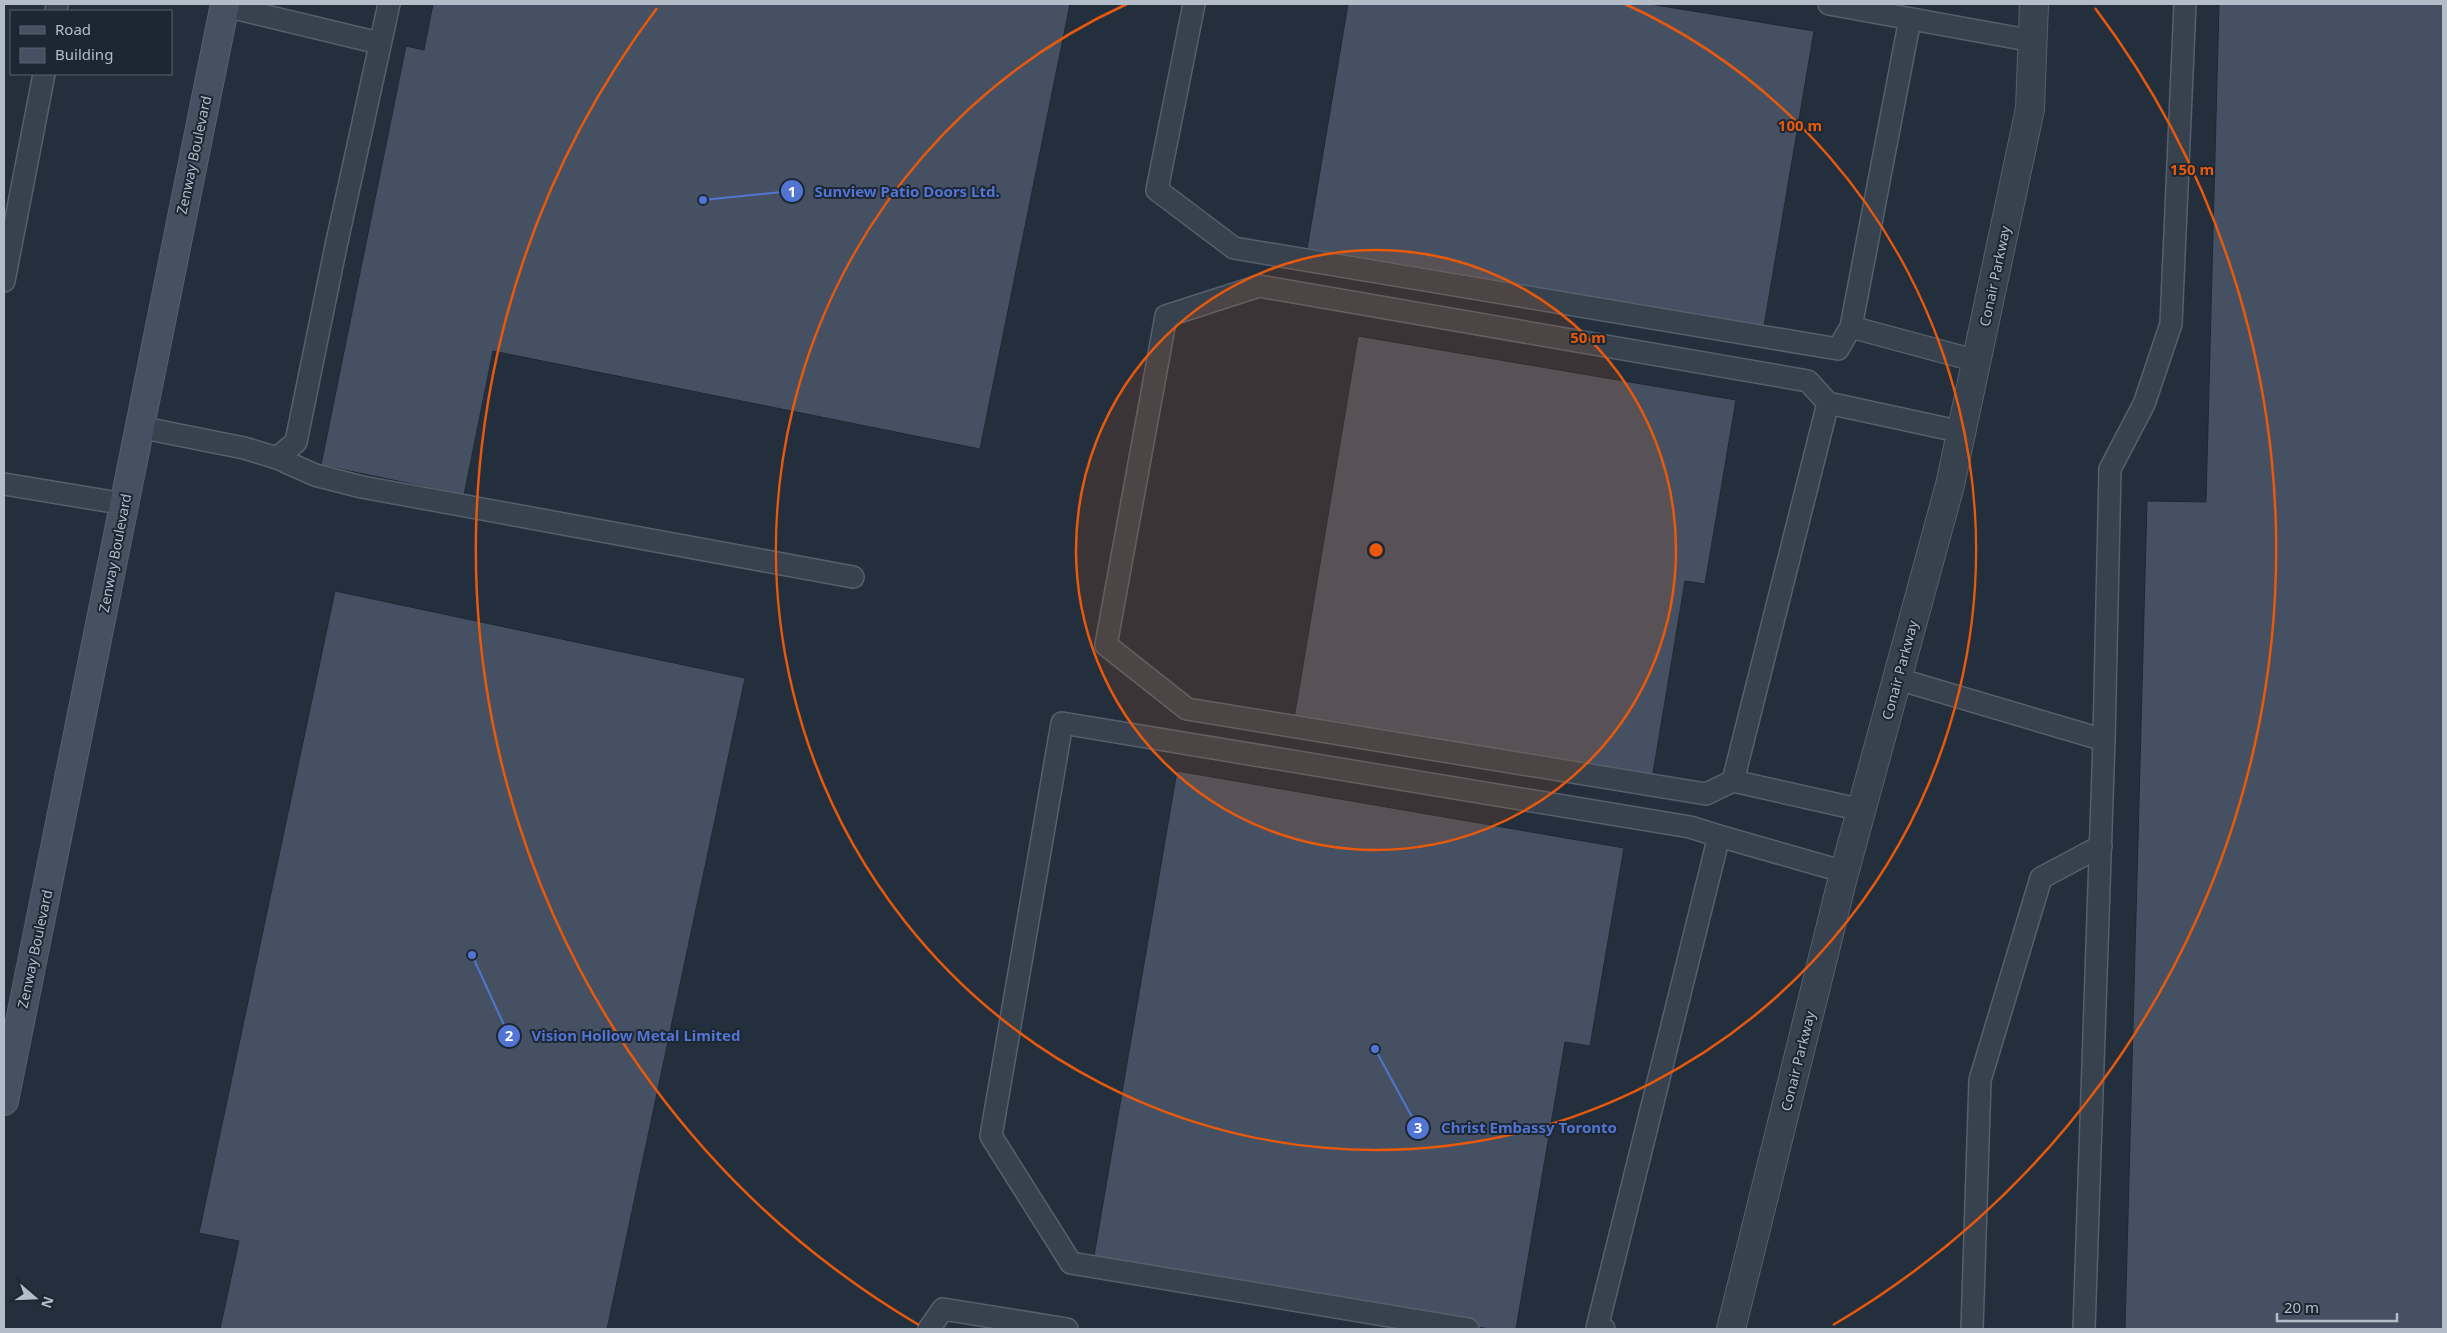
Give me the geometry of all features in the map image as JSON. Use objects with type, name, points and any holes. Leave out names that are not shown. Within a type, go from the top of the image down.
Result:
[{"type":"street","name":"Conair Parkway","points":[[1731,1329],[1845,872],[1950,485],[2030,109],[2034,4]]},
{"type":"street","name":"Zenway Boulevard","points":[[4,1101],[225,5]]},
{"type":"lane","points":[[277,458],[296,442],[379,43],[389,4]]},
{"type":"lane","points":[[1194,4],[1157,190],[1234,248],[1838,349],[1851,327],[1910,19]]},
{"type":"lane","points":[[1829,4],[2033,41]]},
{"type":"lane","points":[[2084,1329],[2101,846],[2110,469],[2144,404],[2171,324],[2185,4]]},
{"type":"lane","points":[[225,5],[379,43]]},
{"type":"lane","points":[[4,281],[44,75]]},
{"type":"lane","points":[[1862,810],[1733,781],[1706,794],[1187,709],[1106,645],[1166,316],[1260,286],[1808,381],[1828,404],[1962,432]]},
{"type":"lane","points":[[1851,327],[1977,361]]},
{"type":"lane","points":[[1733,781],[1828,404]]},
{"type":"lane","points":[[139,427],[244,448],[277,458],[315,475],[362,487],[853,577]]},
{"type":"lane","points":[[4,484],[125,504]]},
{"type":"lane","points":[[1898,678],[2104,740]]},
{"type":"lane","points":[[1468,1329],[1071,1263],[991,1136],[1062,723],[1690,826],[1845,872]]},
{"type":"lane","points":[[1598,1329],[1719,836]]},
{"type":"lane","points":[[1972,1329],[1980,1080],[2040,878],[2101,846]]},
{"type":"lane","points":[[929,1329],[943,1308],[1067,1329]]},
{"type":"building","points":[[433,4],[1070,4],[980,449],[493,351],[464,495],[321,465],[406,46],[424,50]]},
{"type":"building","points":[[1348,4],[1650,4],[1814,31],[1764,326],[1307,249]]},
{"type":"building","points":[[2219,4],[2443,4],[2443,1329],[2125,1329],[2147,501],[2206,502]]},
{"type":"building","points":[[1358,336],[1736,400],[1705,584],[1685,581],[1652,779],[1294,719]]},
{"type":"building","points":[[335,591],[745,678],[607,1329],[220,1329],[239,1241],[199,1233]]},
{"type":"building","points":[[1177,771],[1624,848],[1590,1046],[1565,1042],[1516,1329],[1490,1329],[1093,1262]]},
{"type":"place","name":"Sunview Patio Doors Ltd.","points":[[703,200]]},
{"type":"place","name":"Vision Hollow Metal Limited","points":[[472,955]]},
{"type":"place","name":"Christ Embassy Toronto","points":[[1375,1049]]}]
